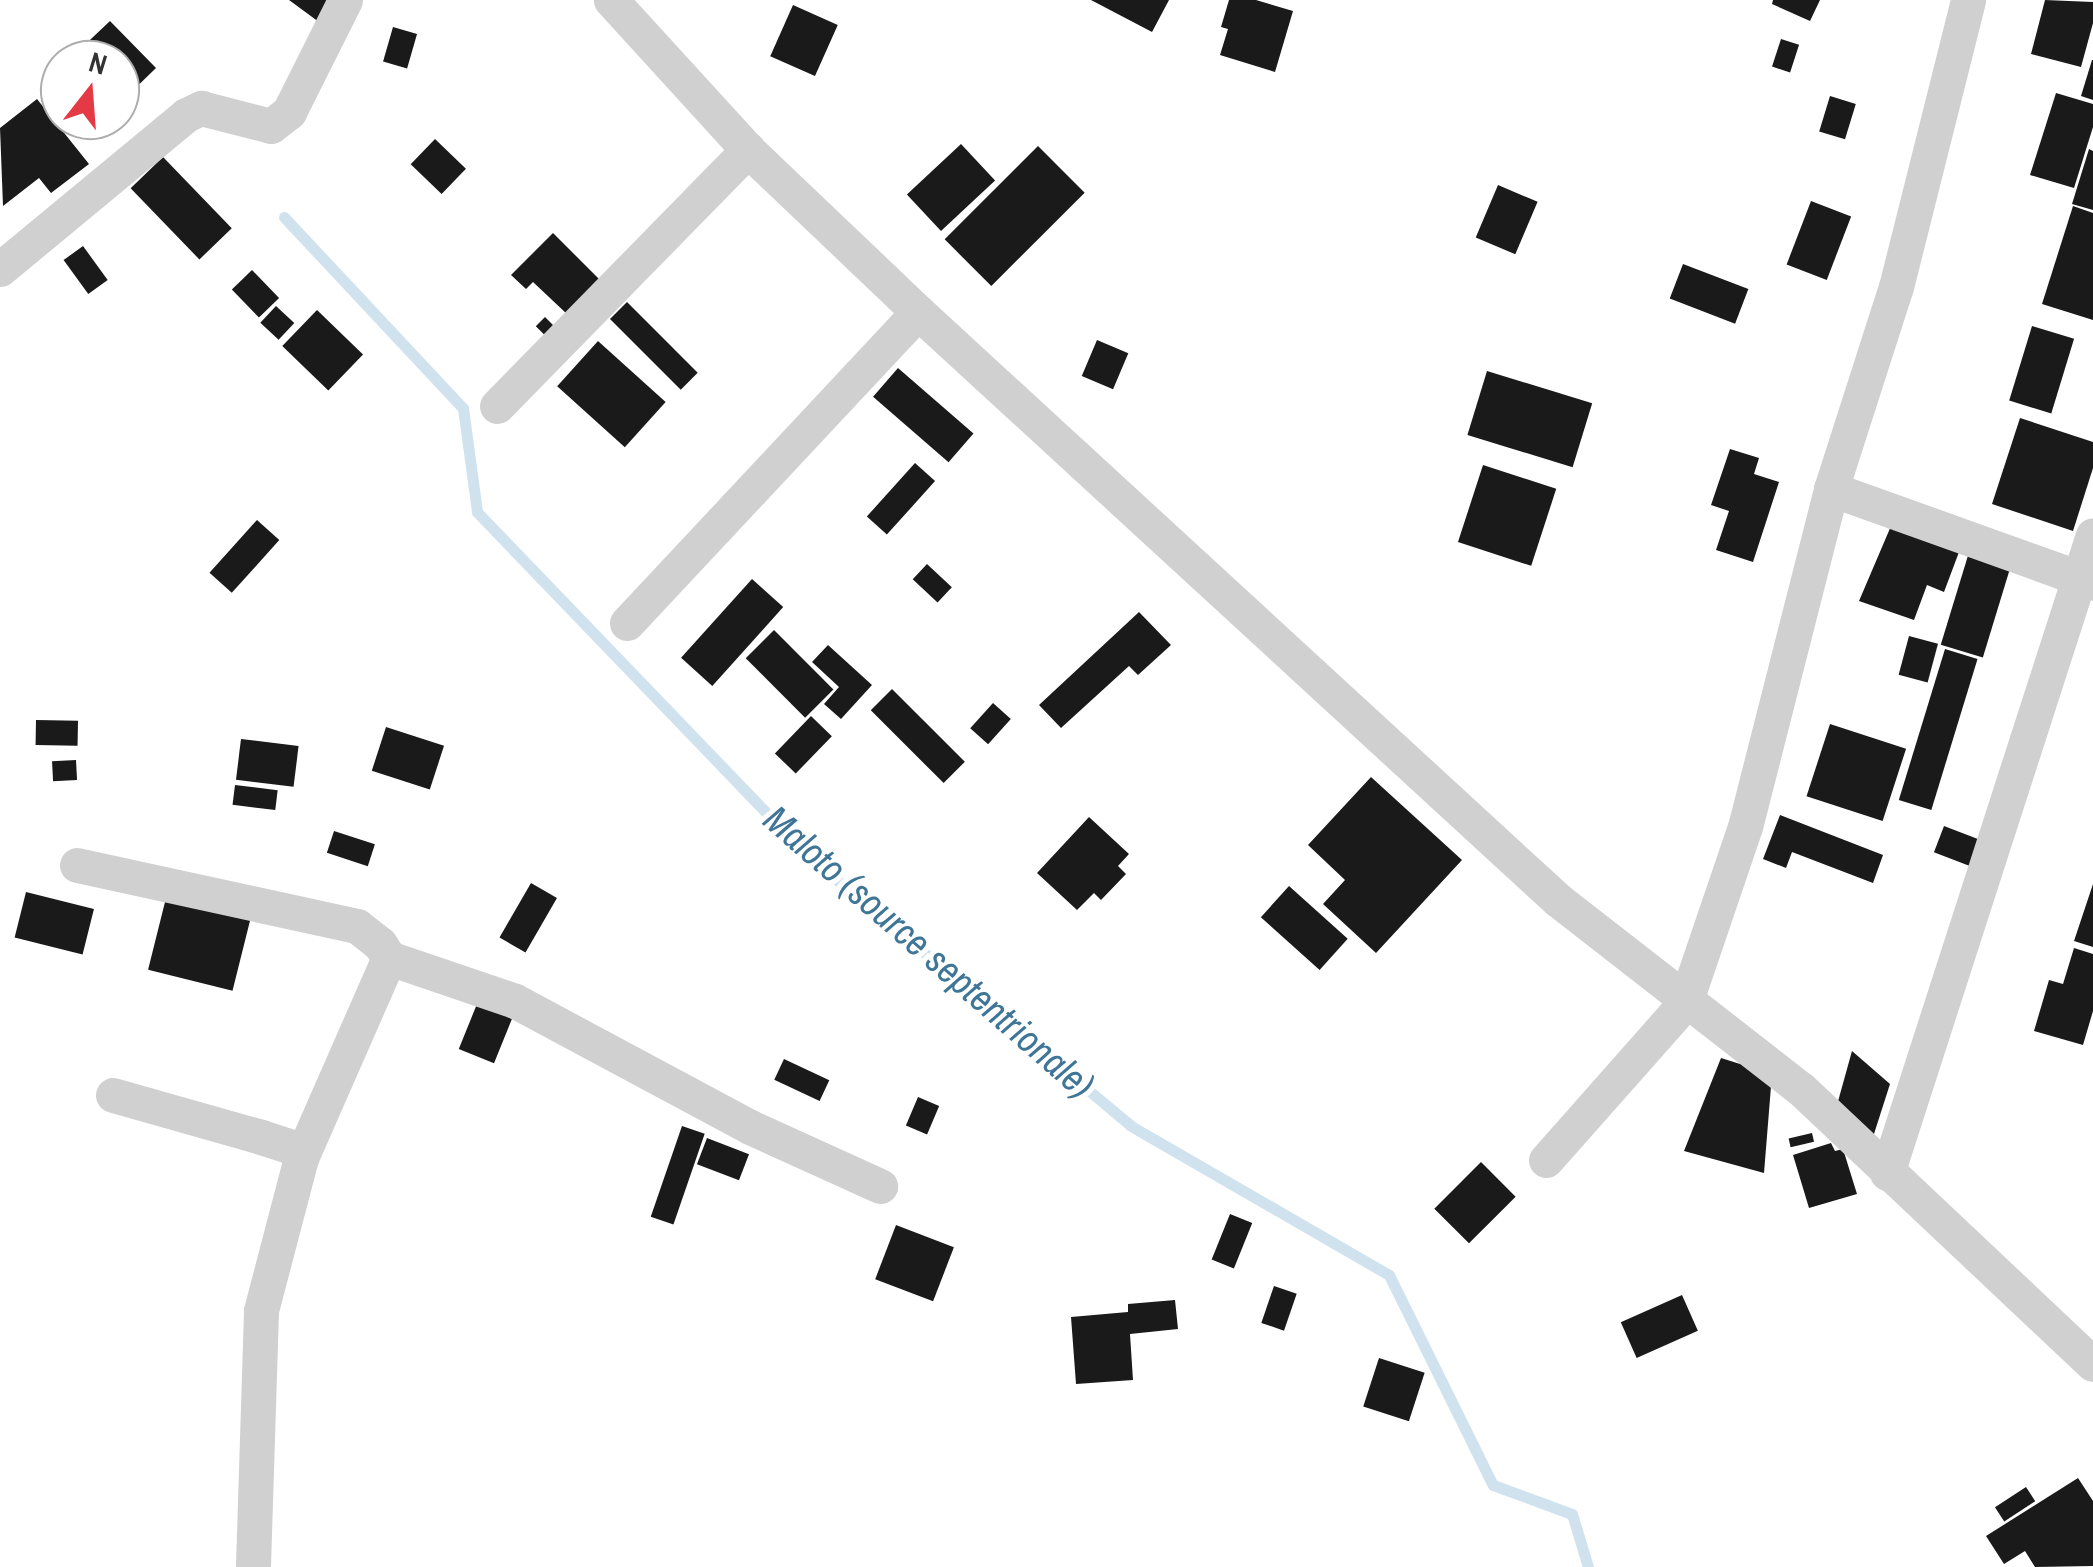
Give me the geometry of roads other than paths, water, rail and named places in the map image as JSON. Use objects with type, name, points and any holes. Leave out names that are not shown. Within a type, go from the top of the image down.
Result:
[{"type":"street","points":[[0,268],[186,115],[201,108],[272,126],[288,112],[345,0]]},
{"type":"street","points":[[611,0],[748,150],[918,312],[1558,900],[1801,1089],[1887,1173],[2089,1349]]},
{"type":"street","points":[[1546,1160],[1686,1003],[1745,827],[1831,490],[1896,288],[1968,0]]},
{"type":"street","points":[[497,406],[748,150]]},
{"type":"street","points":[[628,622],[918,312]]},
{"type":"street","points":[[1831,490],[2087,580]]},
{"type":"street","points":[[1887,1173],[2087,580],[2093,535]]},
{"type":"street","points":[[76,864],[357,926],[380,944],[389,958],[516,1001],[750,1126],[880,1186]]},
{"type":"street","points":[[253,1567],[262,1311],[302,1158],[389,958]]},
{"type":"street","points":[[113,1095],[262,1137],[292,1148],[302,1158]]},
{"type":"waterway","name":"Maloto (source septentrionale)","points":[[284,217],[463,408],[477,512],[806,854],[1131,1126],[1389,1275],[1493,1485],[1572,1514],[1588,1567]]}]
